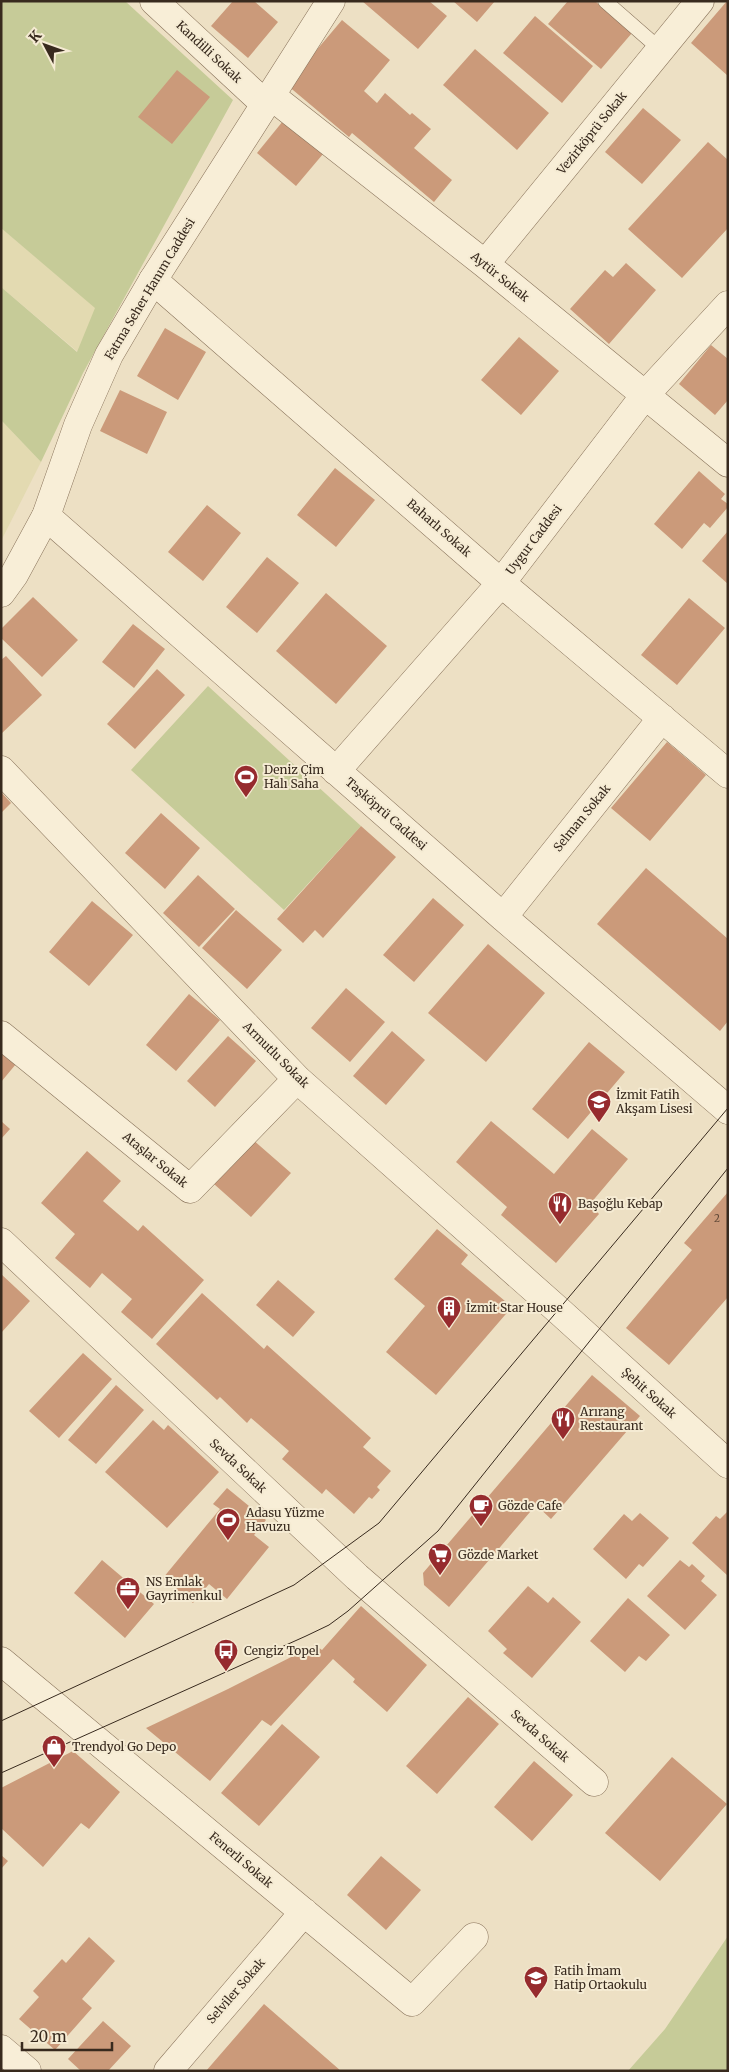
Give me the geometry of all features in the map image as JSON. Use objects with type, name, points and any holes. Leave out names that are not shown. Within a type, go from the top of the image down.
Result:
[{"type":"street","name":"Kandilli Sokak","points":[[154,1],[268,99]]},
{"type":"street","name":"Fatma Seher Hanım Caddesi","points":[[1,593],[14,575],[46,516],[78,425],[109,355],[153,280],[331,1]]},
{"type":"street","name":"Vezirköprü Sokak","points":[[485,264],[700,1]]},
{"type":"street","name":"Aytür Sokak","points":[[268,99],[485,264],[728,463]]},
{"type":"street","name":"Baharlı Sokak","points":[[153,280],[502,583],[728,774]]},
{"type":"street","name":"Uygur Caddesi","points":[[336,770],[502,583],[645,395],[728,305]]},
{"type":"street","name":"Taşköprü Caddesi","points":[[46,516],[503,917],[728,1110]]},
{"type":"street","name":"Selman Sokak","points":[[503,917],[662,718]]},
{"type":"street","name":"Armutlu Sokak","points":[[1,770],[297,1079],[570,1321]]},
{"type":"street","name":"Ataşlar Sokak","points":[[1,1035],[190,1189],[297,1079]]},
{"type":"street","name":"Sevda Sokak","points":[[1,1242],[357,1578],[594,1782]]},
{"type":"street","name":"Şehit Sokak","points":[[570,1321],[728,1464]]},
{"type":"street","name":"Fenerli Sokak","points":[[1,1661],[412,2002],[474,1937]]},
{"type":"street","name":"Selviler Sokak","points":[[168,2071],[304,1912]]},
{"type":"street","points":[[1,2049],[27,2071]]},
{"type":"lane","points":[[605,1],[661,50]]},
{"type":"shaded area","points":[[1,228],[96,308],[78,352],[1,287]]},
{"type":"shaded area","points":[[1,420],[41,462],[1,541]]},
{"type":"green space","points":[[1,1],[125,1],[233,100],[83,373],[41,462],[1,420],[1,287],[77,352],[95,308],[1,228]]},
{"type":"green space","name":"Deniz Çim Halı Saha","points":[[208,686],[361,826],[284,910],[131,770]]},
{"type":"green space","points":[[728,1936],[728,2071],[628,2071],[665,2029]]},
{"type":"building","points":[[233,1],[254,1],[278,22],[248,58],[211,26]]},
{"type":"building","points":[[362,1],[429,1],[447,16],[418,49]]},
{"type":"building","points":[[453,1],[495,1],[477,22]]},
{"type":"building","points":[[568,1],[595,1],[632,33],[601,69],[548,24]]},
{"type":"building","points":[[728,1],[728,76],[691,43]]},
{"type":"building","points":[[535,16],[593,66],[562,103],[503,53]]},
{"type":"building","points":[[342,20],[390,60],[364,91],[377,103],[385,93],[410,115],[412,113],[431,129],[414,148],[452,180],[434,202],[352,133],[349,137],[287,85]]},
{"type":"building","points":[[475,49],[549,113],[517,150],[443,85]]},
{"type":"building","points":[[177,70],[210,97],[172,144],[138,117]]},
{"type":"building","points":[[643,108],[681,140],[642,184],[605,152]]},
{"type":"building","points":[[283,121],[323,154],[296,186],[257,153]]},
{"type":"building","points":[[708,142],[728,160],[728,228],[682,278],[628,229]]},
{"type":"building","points":[[626,263],[656,290],[609,344],[570,309],[605,270],[613,277]]},
{"type":"building","points":[[165,328],[206,352],[178,400],[137,376]]},
{"type":"building","points":[[519,337],[559,371],[521,415],[481,380]]},
{"type":"building","points":[[711,345],[728,359],[728,400],[715,415],[679,384]]},
{"type":"building","points":[[120,390],[167,412],[147,454],[100,431]]},
{"type":"building","points":[[335,468],[375,500],[336,547],[297,515]]},
{"type":"building","points":[[699,471],[725,494],[721,499],[728,504],[728,507],[710,528],[704,523],[682,549],[654,524]]},
{"type":"building","points":[[207,505],[241,533],[203,581],[168,552]]},
{"type":"building","points":[[728,531],[728,584],[702,561]]},
{"type":"building","points":[[267,557],[299,583],[257,633],[226,607]]},
{"type":"building","points":[[326,593],[387,646],[336,704],[276,651]]},
{"type":"building","points":[[33,597],[78,640],[42,677],[1,638],[1,629]]},
{"type":"building","points":[[689,598],[725,628],[677,685],[641,655]]},
{"type":"building","points":[[133,624],[165,649],[134,688],[102,662]]},
{"type":"building","points":[[6,656],[42,695],[1,734],[1,660]]},
{"type":"building","points":[[157,669],[185,695],[135,749],[107,724]]},
{"type":"building","points":[[667,742],[706,775],[650,841],[611,808]]},
{"type":"building","points":[[1,792],[11,803],[1,813]]},
{"type":"building","points":[[161,813],[200,848],[165,889],[125,853]]},
{"type":"building","points":[[361,826],[396,857],[323,938],[315,930],[303,943],[277,919]]},
{"type":"building","points":[[646,868],[728,939],[728,1021],[720,1031],[597,924]]},
{"type":"building","points":[[198,875],[235,909],[199,947],[163,913]]},
{"type":"building","points":[[433,898],[464,925],[414,982],[383,955]]},
{"type":"building","points":[[92,901],[133,935],[89,986],[49,952]]},
{"type":"building","points":[[236,910],[282,950],[247,989],[202,948]]},
{"type":"building","points":[[488,944],[545,993],[486,1062],[428,1013]]},
{"type":"building","points":[[346,988],[385,1022],[350,1062],[311,1028]]},
{"type":"building","points":[[189,994],[220,1020],[176,1071],[146,1045]]},
{"type":"building","points":[[392,1031],[425,1060],[386,1105],[353,1076]]},
{"type":"building","points":[[228,1036],[256,1061],[215,1107],[187,1081]]},
{"type":"building","points":[[589,1042],[625,1072],[568,1139],[532,1109]]},
{"type":"building","points":[[1,1052],[16,1064],[1,1082]]},
{"type":"building","points":[[1,1121],[10,1129],[1,1139]]},
{"type":"building","points":[[491,1121],[554,1174],[592,1129],[628,1159],[590,1204],[599,1214],[556,1263],[501,1215],[507,1207],[456,1162]]},
{"type":"building","points":[[253,1140],[291,1173],[251,1217],[214,1184]]},
{"type":"building","points":[[87,1151],[121,1181],[103,1201],[138,1231],[143,1225],[204,1280],[152,1339],[121,1312],[132,1299],[102,1273],[90,1288],[55,1258],[75,1234],[41,1203]]},
{"type":"building","points":[[728,1192],[728,1297],[669,1365],[626,1328],[692,1250],[684,1243]]},
{"type":"building","name":"İzmit Star House","points":[[437,1229],[468,1255],[461,1264],[512,1307],[436,1395],[386,1352],[425,1306],[394,1279]]},
{"type":"building","points":[[1,1274],[30,1301],[1,1333]]},
{"type":"building","points":[[278,1280],[315,1312],[293,1337],[256,1305]]},
{"type":"building","points":[[202,1293],[264,1349],[267,1345],[371,1438],[363,1447],[391,1471],[377,1487],[380,1490],[372,1499],[369,1497],[354,1514],[326,1489],[322,1494],[282,1459],[289,1451],[251,1418],[247,1423],[220,1397],[217,1400],[156,1344]]},
{"type":"building","points":[[83,1353],[112,1379],[59,1438],[29,1411]]},
{"type":"building","points":[[592,1375],[640,1416],[551,1519],[536,1505],[449,1607],[424,1585],[423,1573]]},
{"type":"building","points":[[116,1385],[144,1410],[96,1464],[68,1440]]},
{"type":"building","points":[[153,1420],[164,1430],[168,1425],[219,1472],[167,1528],[105,1472]]},
{"type":"building","name":"Adasu Yüzme Havuzu","points":[[227,1488],[266,1520],[254,1535],[269,1547],[227,1599],[209,1584],[193,1603],[163,1578],[220,1509],[213,1504]]},
{"type":"building","points":[[728,1511],[728,1576],[692,1543],[716,1516],[720,1519]]},
{"type":"building","points":[[640,1513],[669,1538],[643,1567],[639,1564],[626,1579],[593,1549],[624,1514],[632,1521]]},
{"type":"building","points":[[102,1560],[154,1604],[125,1638],[74,1593]]},
{"type":"building","points":[[680,1560],[689,1567],[692,1564],[705,1576],[701,1581],[717,1595],[685,1630],[647,1596]]},
{"type":"building","points":[[528,1586],[548,1603],[553,1597],[581,1622],[532,1678],[503,1653],[507,1649],[488,1631]]},
{"type":"building","points":[[628,1598],[670,1635],[646,1661],[639,1656],[625,1672],[590,1641]]},
{"type":"building","points":[[361,1606],[427,1665],[387,1712],[353,1682],[355,1679],[333,1659],[271,1726],[262,1720],[210,1781],[146,1728],[315,1645],[322,1650]]},
{"type":"building","points":[[468,1697],[499,1724],[437,1794],[406,1766]]},
{"type":"building","points":[[282,1724],[320,1757],[259,1826],[221,1793]]},
{"type":"building","points":[[73,1751],[120,1792],[89,1829],[81,1823],[43,1867],[1,1828],[1,1788]]},
{"type":"building","points":[[672,1757],[727,1804],[660,1881],[605,1833]]},
{"type":"building","points":[[534,1761],[573,1795],[532,1841],[494,1807]]},
{"type":"building","points":[[1,1855],[8,1861],[1,1869]]},
{"type":"building","points":[[381,1856],[421,1890],[386,1930],[347,1895]]},
{"type":"building","points":[[89,1937],[115,1961],[82,1999],[92,2008],[55,2050],[19,2019],[39,1997],[33,1991],[62,1959],[66,1963]]},
{"type":"building","points":[[264,2004],[341,2071],[206,2071]]},
{"type":"building","points":[[103,2021],[131,2046],[108,2071],[81,2071],[68,2059]]},
{"type":"tram line","points":[[1,1721],[294,1585],[379,1523],[728,1108]]},
{"type":"tram line","points":[[1,1773],[306,1636],[329,1625],[348,1611],[438,1531],[728,1168]]},
{"type":"place","name":"Deniz Çim Halı Saha","points":[[246,798]]},
{"type":"place","name":"İzmit Fatih Akşam Lisesi","points":[[599,1123]]},
{"type":"place","name":"Başoğlu Kebap","points":[[560,1225]]},
{"type":"place","name":"İzmit Star House","points":[[449,1329]]},
{"type":"place","name":"Arırang Restaurant","points":[[563,1440]]},
{"type":"place","name":"Gözde Cafe","points":[[481,1527]]},
{"type":"place","name":"Adasu Yüzme Havuzu","points":[[228,1541]]},
{"type":"place","name":"Gözde Market","points":[[440,1576]]},
{"type":"place","name":"NS Emlak Gayrimenkul","points":[[128,1610]]},
{"type":"place","name":"Cengiz Topel","points":[[226,1672]]},
{"type":"place","name":"Trendyol Go Depo","points":[[54,1768]]},
{"type":"place","name":"Fatih İmam Hatip Ortaokulu","points":[[536,1999]]}]
